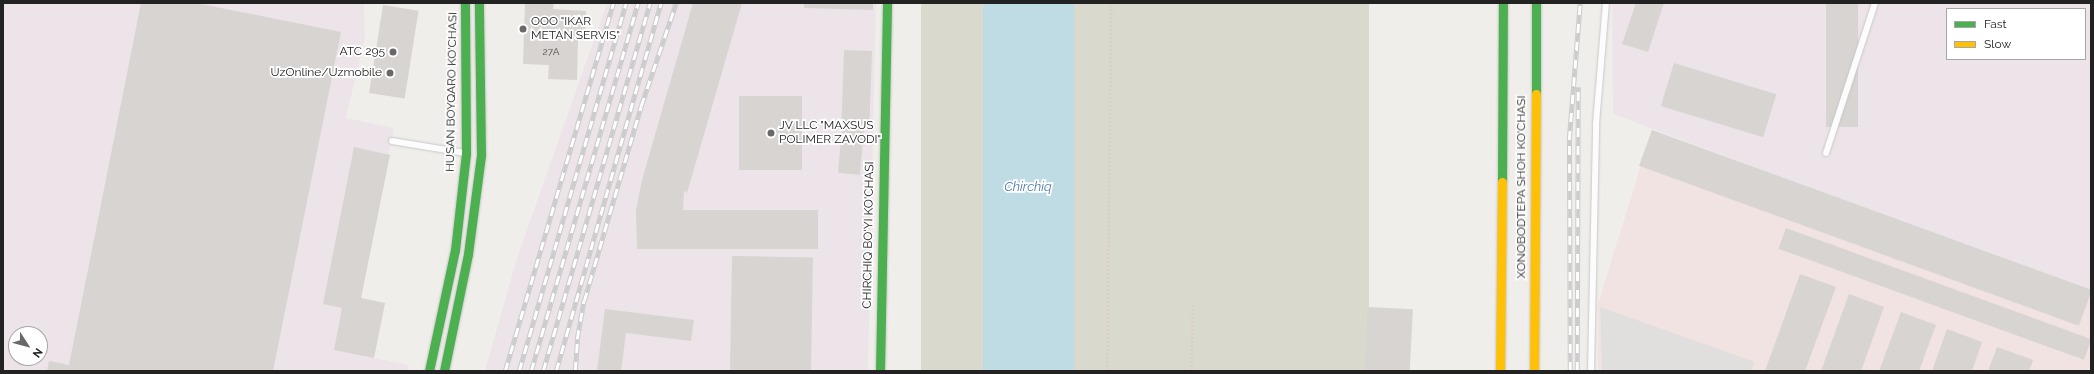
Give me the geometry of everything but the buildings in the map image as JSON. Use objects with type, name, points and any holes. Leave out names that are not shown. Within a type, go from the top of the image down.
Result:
[{"type":"main road","name":"HUSAN BOYQARO KO'CHASI","points":[[429,371],[455,250],[466,153],[465,3]]},
{"type":"main road","points":[[444,371],[468,254],[481,155],[479,3]]},
{"type":"main road","name":"CHIRCHIQ BO'YI KO'CHASI","points":[[880,371],[887,3]]},
{"type":"main road","name":"XONOBODTEPA SHOH KO'CHASI","points":[[1500,371],[1503,3]]},
{"type":"main road","name":"XONOBODTEPA SHOH KO'CHASI","points":[[1534,371],[1536,3]]},
{"type":"main road","points":[[466,153],[481,155]]},
{"type":"lane","points":[[1591,371],[1596,124],[1606,3]]},
{"type":"lane","points":[[1826,153],[1875,3]]},
{"type":"lane","points":[[392,141],[466,153]]},
{"type":"path","points":[[1107,371],[1111,3]]},
{"type":"path","points":[[1191,371],[1193,305]]},
{"type":"shaded area","points":[[3,3],[364,3],[365,37],[346,118],[394,128],[361,298],[385,303],[374,358],[409,365],[408,371],[3,371]]},
{"type":"shaded area","points":[[607,3],[876,3],[868,371],[485,371],[516,261]]},
{"type":"shaded area","points":[[921,3],[1369,3],[1369,371],[921,371]]},
{"type":"shaded area","points":[[1612,3],[2091,3],[2091,293],[1613,114]]},
{"type":"shaded area","points":[[1652,130],[2091,293],[2091,371],[1598,371],[1598,304]]},
{"type":"shaded area","points":[[1600,307],[1755,362],[1751,371],[1602,371]]},
{"type":"water","name":"Chirchiq","points":[[983,3],[1074,3],[1074,371],[983,371]]},
{"type":"railway","points":[[505,371],[613,3]]},
{"type":"railway","points":[[519,371],[626,3]]},
{"type":"railway","points":[[531,371],[638,3]]},
{"type":"railway","points":[[543,371],[650,3]]},
{"type":"railway","points":[[556,371],[661,3]]},
{"type":"railway","points":[[575,371],[577,339],[584,301],[641,106],[676,3]]},
{"type":"railway","points":[[1570,371],[1569,140],[1580,3]]},
{"type":"railway","points":[[1577,371],[1578,87]]},
{"type":"traffic: fast","points":[[429,371],[455,250],[466,153],[465,3]]},
{"type":"traffic: fast","points":[[444,371],[468,254],[481,155],[479,3]]},
{"type":"traffic: fast","points":[[880,371],[887,3]]},
{"type":"traffic: fast","points":[[1502,182],[1503,3]]},
{"type":"traffic: fast","points":[[1536,3],[1536,94]]},
{"type":"traffic: slow","points":[[1534,371],[1536,94]]},
{"type":"traffic: slow","points":[[1500,371],[1502,182]]},
{"type":"place","name":"OOO \"IKAR METAN SERVIS\"","points":[[523,29]]},
{"type":"place","name":"ATC 295","points":[[393,52]]},
{"type":"place","name":"UzOnline/Uzmobile","points":[[390,73]]},
{"type":"place","name":"JV LLC \"MAXSUS POLIMER ZAVODI\"","points":[[771,133]]}]
